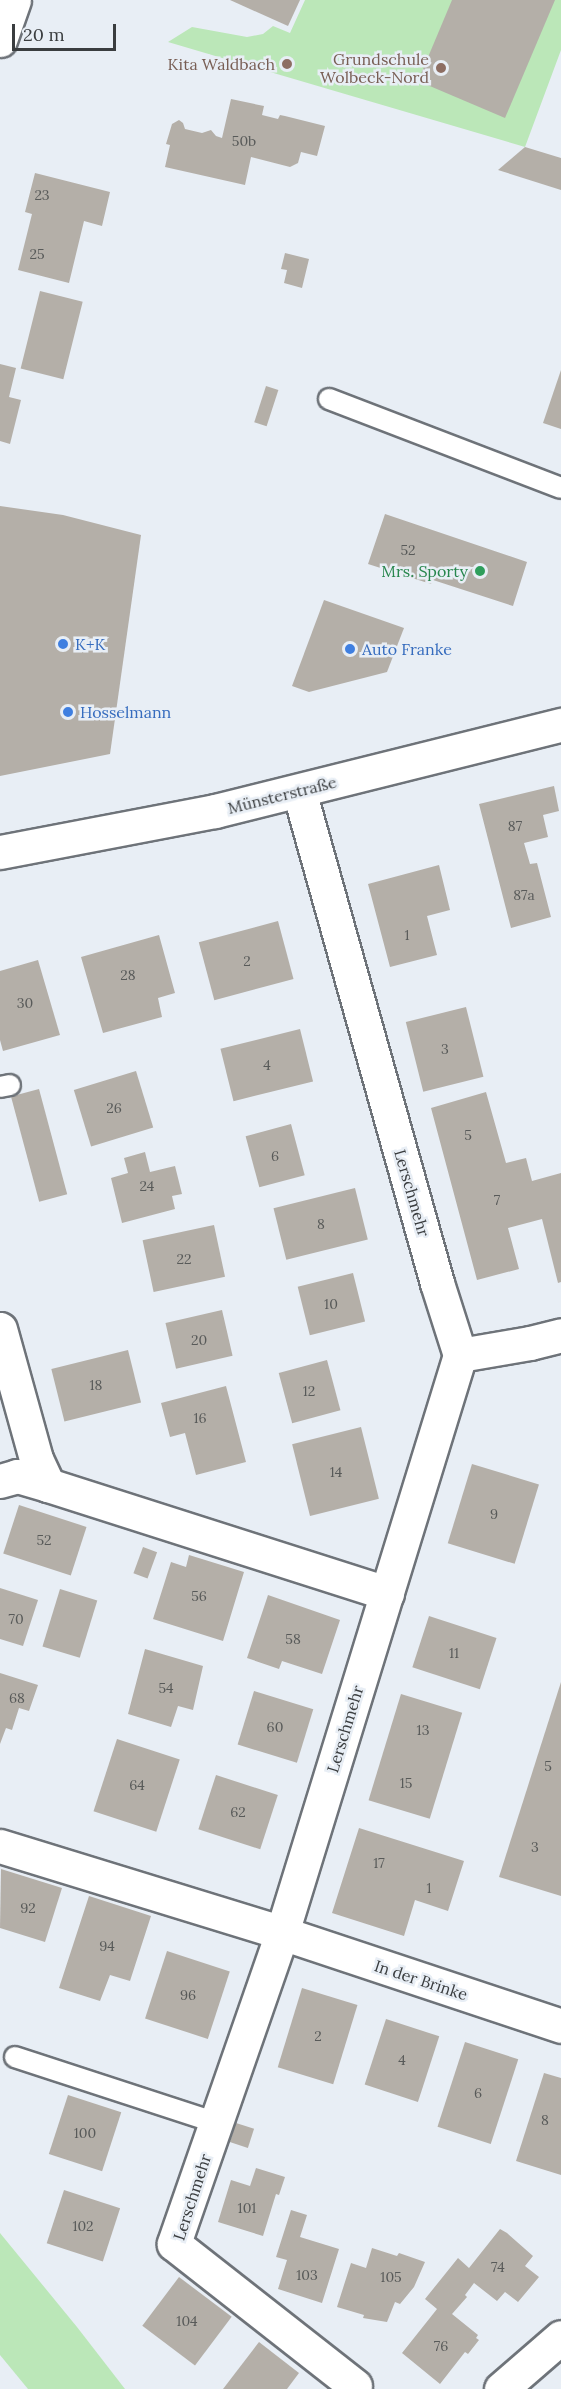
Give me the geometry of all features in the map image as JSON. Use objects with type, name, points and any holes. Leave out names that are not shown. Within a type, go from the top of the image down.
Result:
[{"type":"street","points":[[0,40],[14,0]]},
{"type":"street","name":"Münsterstraße","points":[[0,852],[215,811],[561,725]]},
{"type":"street","name":"Lerschmehr","points":[[299,791],[437,1283],[460,1354],[282,1933],[174,2244],[355,2386]]},
{"type":"street","points":[[0,1329],[36,1459],[48,1485]]},
{"type":"street","points":[[460,1354],[530,1343],[561,1335]]},
{"type":"street","points":[[0,1481],[6,1477],[17,1476],[387,1593]]},
{"type":"street","points":[[0,1846],[282,1933]]},
{"type":"street","name":"In der Brinke","points":[[282,1933],[561,2026]]},
{"type":"street","points":[[501,2389],[561,2337]]},
{"type":"lane","points":[[329,399],[561,488]]},
{"type":"lane","points":[[15,2057],[217,2123]]},
{"type":"green space","name":"Grundschule Wolbeck-Nord","points":[[305,0],[561,0],[561,50],[525,147],[168,42],[192,27],[247,37],[263,34],[273,26],[290,33]]},
{"type":"green space","points":[[0,2233],[125,2389],[28,2389],[0,2355]]},
{"type":"building","points":[[230,0],[300,0],[288,26]]},
{"type":"building","points":[[452,0],[555,0],[505,118],[418,81]]},
{"type":"building","points":[[231,99],[264,106],[262,115],[278,119],[280,115],[325,126],[317,156],[301,152],[298,163],[290,167],[251,157],[245,185],[165,167],[170,145],[166,144],[172,124],[179,120],[185,129],[202,133],[211,130],[216,136],[222,138]]},
{"type":"building","points":[[525,147],[561,158],[561,190],[498,170]]},
{"type":"building","points":[[35,173],[110,192],[102,226],[84,221],[69,283],[18,270],[32,214],[25,212]]},
{"type":"building","points":[[285,253],[309,259],[302,288],[284,283],[287,270],[281,269]]},
{"type":"building","points":[[40,291],[83,302],[63,379],[21,369]]},
{"type":"building","points":[[0,364],[16,368],[9,397],[21,400],[10,444],[0,441]]},
{"type":"building","points":[[561,370],[561,429],[543,423]]},
{"type":"building","points":[[266,386],[278,390],[267,426],[254,422]]},
{"type":"building","name":"K+K","points":[[0,506],[63,515],[141,535],[110,754],[0,776]]},
{"type":"building","points":[[385,514],[527,562],[513,606],[433,580],[431,584],[368,564]]},
{"type":"building","name":"Auto Franke","points":[[324,600],[404,628],[387,672],[309,692],[292,686]]},
{"type":"building","points":[[554,786],[559,811],[543,815],[548,837],[524,843],[530,864],[537,863],[551,917],[511,928],[479,804]]},
{"type":"building","points":[[439,865],[450,910],[427,916],[437,955],[390,967],[368,884]]},
{"type":"building","points":[[278,921],[294,979],[214,1000],[199,942]]},
{"type":"building","points":[[159,935],[175,993],[158,998],[162,1017],[103,1033],[81,957]]},
{"type":"building","points":[[38,960],[60,1035],[3,1051],[0,1040],[0,971]]},
{"type":"building","points":[[466,1007],[483,1077],[423,1092],[406,1022]]},
{"type":"building","points":[[300,1029],[313,1081],[233,1101],[220,1049]]},
{"type":"building","points":[[136,1071],[153,1127],[91,1146],[74,1090]]},
{"type":"building","points":[[39,1089],[67,1194],[39,1202],[11,1097]]},
{"type":"building","points":[[486,1092],[506,1163],[526,1158],[532,1181],[561,1173],[561,1282],[558,1283],[542,1219],[508,1228],[519,1269],[477,1280],[431,1108]]},
{"type":"building","points":[[291,1124],[305,1175],[259,1187],[246,1136]]},
{"type":"building","points":[[145,1152],[150,1172],[175,1166],[182,1194],[172,1196],[175,1209],[122,1223],[111,1178],[128,1173],[124,1158]]},
{"type":"building","points":[[355,1188],[368,1239],[286,1260],[273,1208]]},
{"type":"building","points":[[214,1225],[225,1277],[154,1292],[143,1240]]},
{"type":"building","points":[[353,1273],[365,1322],[310,1335],[298,1287]]},
{"type":"building","points":[[222,1310],[233,1356],[176,1369],[165,1323]]},
{"type":"building","points":[[128,1350],[141,1402],[64,1422],[51,1369]]},
{"type":"building","points":[[327,1360],[340,1410],[292,1423],[279,1373]]},
{"type":"building","points":[[226,1386],[246,1462],[196,1475],[185,1433],[170,1437],[161,1403]]},
{"type":"building","points":[[361,1427],[379,1499],[310,1516],[292,1444]]},
{"type":"building","points":[[472,1464],[539,1484],[515,1564],[448,1543]]},
{"type":"building","points":[[19,1505],[87,1527],[71,1575],[3,1554]]},
{"type":"building","points":[[143,1547],[157,1552],[148,1578],[133,1573]]},
{"type":"building","points":[[189,1555],[244,1572],[223,1641],[153,1619],[171,1562],[186,1567]]},
{"type":"building","points":[[0,1588],[38,1600],[23,1646],[0,1639]]},
{"type":"building","points":[[60,1589],[97,1600],[80,1658],[42,1646]]},
{"type":"building","points":[[268,1595],[340,1620],[322,1674],[282,1661],[279,1669],[247,1658]]},
{"type":"building","points":[[429,1616],[497,1638],[480,1689],[412,1667]]},
{"type":"building","points":[[145,1649],[203,1666],[193,1710],[178,1706],[171,1727],[128,1714]]},
{"type":"building","points":[[0,1673],[38,1685],[29,1711],[19,1708],[12,1730],[6,1728],[0,1744]]},
{"type":"building","points":[[561,1682],[561,1896],[499,1877]]},
{"type":"building","points":[[254,1691],[313,1709],[297,1763],[238,1745]]},
{"type":"building","points":[[401,1694],[462,1713],[430,1819],[369,1800]]},
{"type":"building","points":[[117,1739],[180,1759],[156,1832],[94,1811]]},
{"type":"building","points":[[216,1775],[278,1795],[260,1849],[198,1829]]},
{"type":"building","points":[[359,1828],[464,1861],[448,1911],[415,1900],[404,1936],[332,1913]]},
{"type":"building","points":[[1,1869],[62,1888],[45,1942],[0,1928]]},
{"type":"building","points":[[89,1896],[151,1916],[130,1981],[110,1975],[100,2001],[59,1988]]},
{"type":"building","points":[[167,1951],[230,1971],[208,2039],[145,2019]]},
{"type":"building","points":[[302,1988],[357,2005],[333,2084],[278,2067]]},
{"type":"building","points":[[386,2019],[439,2036],[418,2102],[365,2085]]},
{"type":"building","points":[[465,2042],[518,2059],[491,2144],[437,2127]]},
{"type":"building","points":[[544,2073],[561,2078],[561,2175],[516,2161]]},
{"type":"building","points":[[68,2095],[121,2112],[102,2171],[49,2154]]},
{"type":"building","points":[[236,2123],[254,2129],[248,2148],[230,2142]]},
{"type":"building","points":[[256,2168],[285,2177],[279,2195],[276,2194],[263,2236],[218,2222],[231,2180],[250,2186]]},
{"type":"building","points":[[64,2190],[120,2208],[103,2261],[47,2243]]},
{"type":"building","points":[[291,2210],[307,2215],[300,2237],[339,2249],[322,2303],[278,2289],[287,2260],[276,2257]]},
{"type":"building","points":[[500,2229],[533,2256],[525,2266],[539,2277],[518,2302],[505,2292],[497,2301],[474,2283],[465,2295],[467,2297],[452,2314],[478,2335],[476,2338],[479,2340],[468,2354],[465,2352],[440,2384],[402,2353],[437,2309],[425,2299],[458,2258],[469,2268]]},
{"type":"building","points":[[372,2248],[397,2256],[399,2253],[425,2262],[414,2287],[400,2304],[395,2302],[387,2322],[363,2318],[364,2315],[337,2307],[351,2263],[366,2268]]},
{"type":"building","points":[[179,2277],[232,2317],[195,2365],[142,2326]]},
{"type":"building","points":[[259,2342],[299,2373],[287,2389],[223,2389]]},
{"type":"place","name":"Kita Waldbach","points":[[287,64]]},
{"type":"place","name":"Grundschule Wolbeck-Nord","points":[[441,68]]},
{"type":"place","name":"Mrs. Sporty","points":[[480,571]]},
{"type":"place","name":"K+K","points":[[63,644]]},
{"type":"place","name":"Auto Franke","points":[[350,649]]},
{"type":"place","name":"Hosselmann","points":[[68,712]]}]
